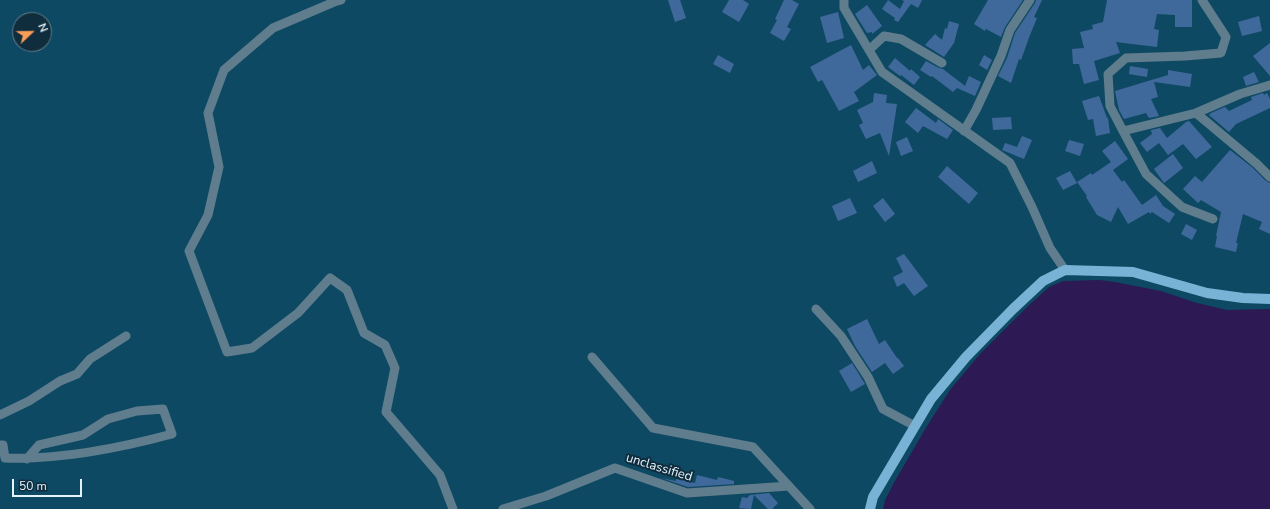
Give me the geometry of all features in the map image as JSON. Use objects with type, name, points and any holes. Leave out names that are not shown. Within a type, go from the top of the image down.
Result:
[{"type":"main road","points":[[870,509],[874,497],[930,400],[966,357],[1043,281],[1065,270],[1133,272],[1207,293],[1243,298],[1270,299]]},
{"type":"street","points":[[341,0],[272,28],[224,70],[208,113],[219,167],[208,215],[189,251],[227,352],[252,348],[298,313],[330,278],[347,290],[364,333],[385,345],[395,368],[386,412],[440,475],[453,509]]},
{"type":"street","points":[[844,0],[844,8],[882,72],[1010,163],[1050,248],[1065,270]]},
{"type":"street","points":[[964,131],[976,110],[1001,56],[1010,30],[1030,0]]},
{"type":"street","points":[[1202,0],[1226,37],[1221,53],[1126,58],[1108,74],[1110,106],[1146,174],[1182,207],[1213,219]]},
{"type":"street","points":[[869,50],[884,36],[896,38],[901,39],[942,63]]},
{"type":"street","points":[[1123,131],[1196,113],[1240,94],[1270,85]]},
{"type":"street","points":[[1196,113],[1257,164],[1270,177]]},
{"type":"street","points":[[816,309],[841,336],[868,377],[883,409],[915,426]]},
{"type":"street","points":[[0,415],[29,401],[60,381],[77,374],[90,359],[126,336]]},
{"type":"street","points":[[592,357],[653,428],[753,448],[810,509]]},
{"type":"street","points":[[0,445],[3,445],[5,458],[27,459],[74,454],[115,447],[172,434],[163,409],[137,411],[108,419],[83,435],[39,445],[27,459]]},
{"type":"street","name":"unclassified","points":[[503,509],[546,496],[615,468],[687,493],[789,486]]},
{"type":"shaded area","points":[[1100,280],[1161,291],[1197,303],[1227,310],[1270,309],[1270,509],[883,509],[885,500],[896,479],[927,426],[950,390],[980,354],[1049,287],[1063,281]]},
{"type":"building","points":[[668,0],[680,0],[686,18],[675,22]]},
{"type":"building","points":[[729,0],[743,0],[749,4],[739,22],[722,12]]},
{"type":"building","points":[[784,0],[792,0],[799,4],[787,27],[791,29],[784,41],[770,33],[777,20],[775,19]]},
{"type":"building","points":[[888,0],[900,9],[904,1],[902,0],[922,0],[918,8],[911,4],[898,22],[894,20],[895,18],[882,9]]},
{"type":"building","points":[[988,0],[1023,0],[1005,27],[1001,37],[986,29],[985,31],[974,24]]},
{"type":"building","points":[[1036,0],[1042,0],[1034,17],[1037,18],[1021,60],[1019,59],[1011,83],[998,76],[1007,58],[1015,33]]},
{"type":"building","points":[[1107,0],[1192,0],[1192,27],[1175,27],[1175,15],[1157,14],[1154,29],[1159,30],[1157,47],[1116,42],[1120,53],[1094,61],[1099,80],[1084,84],[1079,64],[1073,64],[1072,49],[1084,48],[1080,32],[1093,29],[1092,25],[1103,22]]},
{"type":"building","points":[[867,5],[882,26],[872,34],[872,32],[867,33],[855,14]]},
{"type":"building","points":[[838,12],[844,38],[827,43],[820,17]]},
{"type":"building","points":[[1259,16],[1262,31],[1242,36],[1238,22]]},
{"type":"building","points":[[949,21],[959,24],[954,43],[944,57],[925,45],[935,34],[942,40],[945,28],[947,29]]},
{"type":"building","points":[[1270,43],[1270,76],[1253,56]]},
{"type":"building","points":[[851,45],[863,70],[869,65],[877,75],[854,92],[859,101],[839,111],[822,80],[818,82],[810,67]]},
{"type":"building","points":[[718,55],[734,64],[730,73],[713,64]]},
{"type":"building","points":[[984,55],[992,60],[987,70],[979,65]]},
{"type":"building","points":[[895,58],[910,71],[911,69],[920,77],[914,85],[888,67]]},
{"type":"building","points":[[926,61],[943,69],[965,86],[969,76],[981,82],[975,96],[957,88],[953,92],[932,76],[931,77],[920,70]]},
{"type":"building","points":[[1130,66],[1148,69],[1147,77],[1129,74]]},
{"type":"building","points":[[1168,70],[1192,74],[1190,87],[1154,82],[1158,97],[1151,99],[1159,116],[1149,118],[1146,113],[1124,119],[1119,110],[1115,91],[1168,75]]},
{"type":"building","points":[[1254,72],[1259,82],[1246,86],[1243,77]]},
{"type":"building","points":[[874,93],[887,95],[886,103],[897,104],[889,156],[880,133],[866,139],[859,125],[863,123],[857,110],[873,102]]},
{"type":"building","points":[[1263,93],[1264,95],[1267,93],[1270,99],[1270,108],[1236,124],[1229,132],[1209,115],[1225,107],[1229,111],[1252,100],[1251,97]]},
{"type":"building","points":[[1099,96],[1108,118],[1110,133],[1096,136],[1093,119],[1088,120],[1082,101]]},
{"type":"building","points":[[916,108],[936,123],[938,119],[953,130],[947,139],[923,126],[918,133],[905,122]]},
{"type":"building","points":[[1011,117],[1012,129],[993,130],[992,118]]},
{"type":"building","points":[[1189,121],[1212,147],[1196,159],[1183,144],[1168,155],[1159,143],[1147,152],[1140,143],[1152,134],[1151,130],[1160,128],[1167,138]]},
{"type":"building","points":[[1022,136],[1032,140],[1024,159],[1002,150],[1005,143],[1017,147]]},
{"type":"building","points":[[907,137],[913,151],[901,156],[896,142]]},
{"type":"building","points":[[1069,140],[1084,144],[1080,156],[1065,151]]},
{"type":"building","points":[[1115,141],[1128,159],[1113,170],[1122,182],[1124,180],[1142,205],[1156,195],[1163,206],[1175,214],[1169,223],[1152,212],[1150,214],[1149,212],[1128,224],[1118,207],[1111,222],[1097,215],[1086,197],[1087,196],[1077,182],[1091,173],[1092,175],[1111,162],[1102,151]]},
{"type":"building","points":[[1230,150],[1270,183],[1270,234],[1259,229],[1262,222],[1243,214],[1236,243],[1238,243],[1236,252],[1215,247],[1221,212],[1201,200],[1198,203],[1183,189],[1195,176],[1202,182]]},
{"type":"building","points":[[1173,154],[1183,168],[1164,183],[1154,169]]},
{"type":"building","points":[[872,161],[877,173],[858,182],[853,171]]},
{"type":"building","points":[[947,166],[978,193],[969,204],[938,177]]},
{"type":"building","points":[[1070,171],[1077,183],[1063,190],[1056,178]]},
{"type":"building","points":[[850,198],[857,213],[838,221],[832,206]]},
{"type":"building","points":[[883,198],[895,214],[885,222],[873,206]]},
{"type":"building","points":[[1186,224],[1197,230],[1192,240],[1181,234]]},
{"type":"building","points":[[904,254],[928,286],[914,296],[904,283],[897,287],[893,277],[903,272],[896,258]]},
{"type":"building","points":[[867,319],[879,344],[885,340],[904,366],[893,374],[885,363],[872,372],[855,346],[847,329]]},
{"type":"building","points":[[852,363],[865,384],[851,392],[839,371]]},
{"type":"building","points":[[697,475],[717,480],[718,477],[734,481],[734,484],[688,487],[661,478],[695,483]]},
{"type":"building","points":[[769,493],[778,503],[772,509],[768,509],[754,495],[751,509],[739,508],[742,497],[747,498],[750,495]]}]
